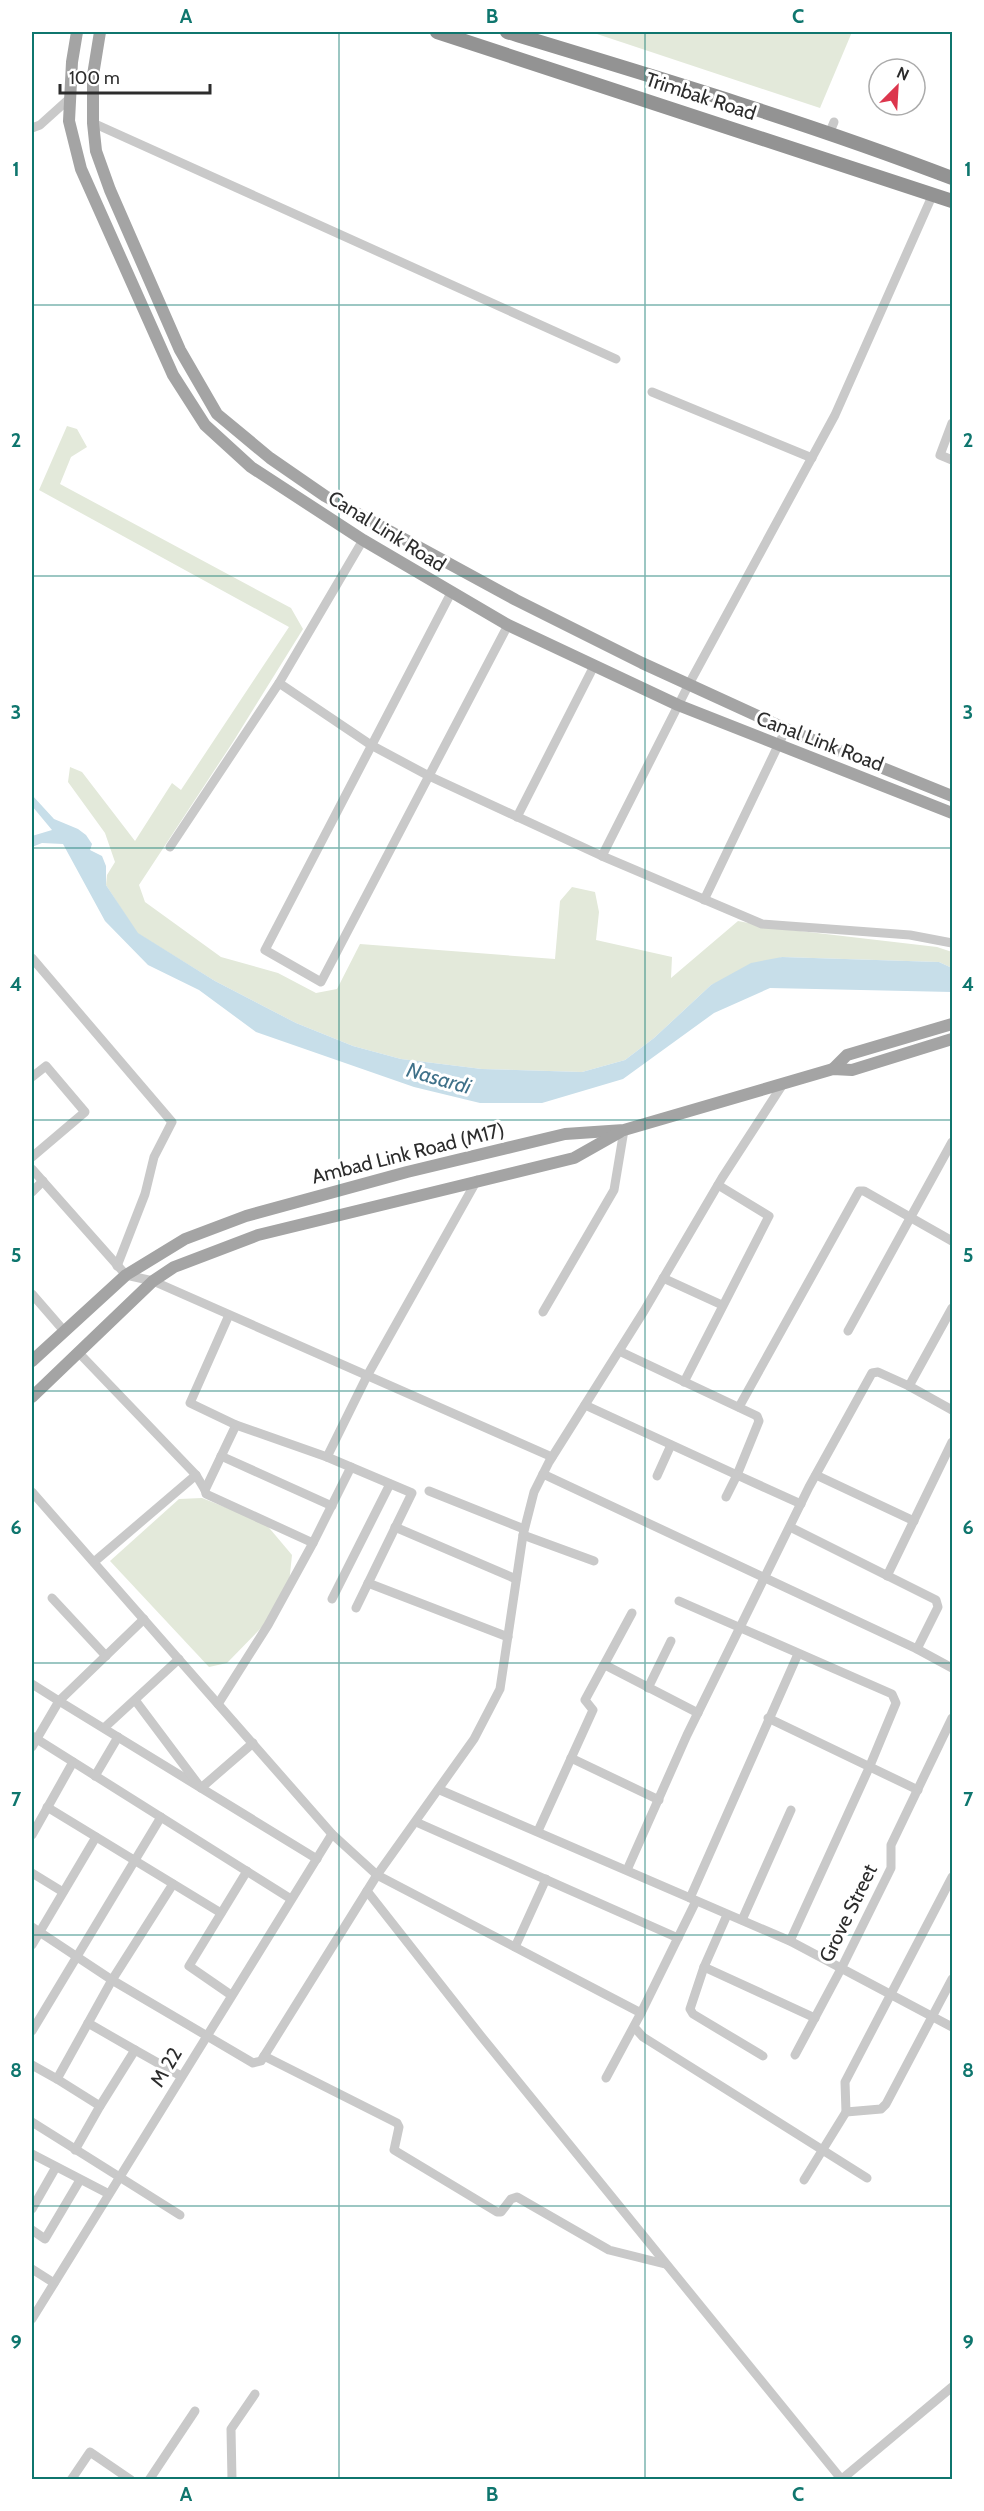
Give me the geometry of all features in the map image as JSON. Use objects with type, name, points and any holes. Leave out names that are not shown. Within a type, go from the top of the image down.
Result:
[{"type":"highway","name":"Trimbak Road","points":[[437,32],[952,201]]},
{"type":"highway","name":"Trimbak Road","points":[[507,32],[831,128],[952,178]]},
{"type":"main road","name":"Canal Link Road","points":[[77,32],[72,62],[69,121],[81,169],[173,375],[206,425],[251,466],[363,540],[508,626],[678,705],[952,813]]},
{"type":"main road","name":"Canal Link Road","points":[[100,32],[93,75],[93,123],[96,151],[110,190],[180,350],[217,414],[270,458],[325,496],[516,600],[786,729],[952,796]]},
{"type":"main road","name":"Ambad Link Road (M17)","points":[[833,1069],[847,1054],[952,1024]]},
{"type":"main road","name":"Ambad Link Road (M17)","points":[[32,1361],[126,1275],[185,1239],[246,1216],[407,1172],[565,1134],[624,1130],[833,1069],[852,1070],[952,1039]]},
{"type":"main road","points":[[32,1397],[153,1281],[174,1267],[258,1235],[574,1158],[624,1130]]},
{"type":"street","points":[[32,128],[40,125],[70,98]]},
{"type":"street","points":[[93,123],[616,359]]},
{"type":"street","points":[[602,856],[689,684],[835,415],[933,194]]},
{"type":"street","points":[[652,392],[812,458]]},
{"type":"street","points":[[952,423],[940,455],[952,460]]},
{"type":"street","points":[[170,847],[279,683],[363,540]]},
{"type":"street","points":[[451,593],[265,950],[321,982],[508,626]]},
{"type":"street","points":[[517,816],[594,666]]},
{"type":"street","points":[[279,683],[371,745],[429,776],[602,856],[762,924],[909,935],[952,943]]},
{"type":"street","points":[[704,900],[786,729]]},
{"type":"street","points":[[32,958],[172,1122],[153,1157],[145,1194],[117,1266]]},
{"type":"street","points":[[32,1077],[46,1066],[85,1112],[32,1157]]},
{"type":"street","points":[[35,1930],[205,2037],[250,2062],[261,2061],[377,1875],[440,1790],[474,1739],[500,1689],[523,1532],[534,1492],[552,1457],[783,1083]]},
{"type":"street","points":[[543,1312],[614,1190],[624,1130]]},
{"type":"street","points":[[848,1331],[912,1219],[952,1142]]},
{"type":"street","points":[[32,1168],[126,1275],[153,1281],[552,1457]]},
{"type":"street","points":[[327,1457],[367,1376],[477,1180]]},
{"type":"street","points":[[32,1192],[43,1181]]},
{"type":"street","points":[[684,1382],[769,1216],[718,1185]]},
{"type":"street","points":[[739,1407],[859,1191],[864,1191],[952,1241]]},
{"type":"street","points":[[663,1278],[722,1305]]},
{"type":"street","points":[[32,1294],[65,1332]]},
{"type":"street","points":[[909,1386],[952,1308]]},
{"type":"street","points":[[229,1315],[190,1403],[236,1425],[327,1457],[412,1493],[356,1608]]},
{"type":"street","points":[[619,1351],[757,1416],[759,1421],[726,1497]]},
{"type":"street","points":[[79,1353],[196,1474],[206,1494],[314,1543]]},
{"type":"street","points":[[627,1870],[698,1713],[764,1578],[816,1475],[874,1371],[909,1386],[952,1410]]},
{"type":"street","points":[[585,1405],[801,1504]]},
{"type":"street","points":[[205,1490],[236,1425]]},
{"type":"street","points":[[887,1576],[952,1442]]},
{"type":"street","points":[[657,1476],[671,1445]]},
{"type":"street","points":[[221,1456],[332,1506]]},
{"type":"street","points":[[218,1704],[268,1625],[314,1543],[351,1467]]},
{"type":"street","points":[[94,1562],[196,1474]]},
{"type":"street","points":[[543,1474],[917,1649],[952,1668]]},
{"type":"street","points":[[816,1475],[914,1521]]},
{"type":"street","points":[[332,1599],[390,1484]]},
{"type":"street","points":[[429,1491],[594,1561]]},
{"type":"street","points":[[32,1492],[332,1834],[377,1875],[641,2013]]},
{"type":"street","points":[[395,1527],[516,1579]]},
{"type":"street","points":[[790,1527],[938,1603],[917,1649]]},
{"type":"street","points":[[368,1583],[508,1637]]},
{"type":"street","points":[[52,1598],[106,1656]]},
{"type":"street","points":[[678,1602],[741,1627],[895,1697],[896,1703],[869,1768],[790,1941]]},
{"type":"street","points":[[538,1831],[593,1710],[585,1700],[632,1613]]},
{"type":"street","points":[[144,1619],[59,1701],[33,1741],[73,1762],[291,1899]]},
{"type":"street","points":[[648,1688],[671,1641]]},
{"type":"street","points":[[606,2078],[678,1938],[768,1718],[798,1654]]},
{"type":"street","points":[[104,1728],[179,1659]]},
{"type":"street","points":[[605,1665],[698,1713]]},
{"type":"street","points":[[32,1684],[316,1859]]},
{"type":"street","points":[[135,1700],[201,1788]]},
{"type":"street","points":[[768,1718],[918,1790]]},
{"type":"street","name":"Grove Street","points":[[795,2055],[891,1868],[891,1845],[952,1718]]},
{"type":"street","points":[[95,1776],[118,1737]]},
{"type":"street","points":[[201,1788],[253,1743]]},
{"type":"street","points":[[571,1758],[659,1800]]},
{"type":"street","points":[[32,1835],[73,1762]]},
{"type":"street","points":[[440,1790],[790,1941],[952,2028]]},
{"type":"street","points":[[47,1807],[221,1913]]},
{"type":"street","points":[[742,1920],[791,1810]]},
{"type":"street","points":[[32,2031],[161,1817]]},
{"type":"street","points":[[416,1822],[678,1938]]},
{"type":"street","name":"M 22","points":[[32,2319],[332,1834]]},
{"type":"street","points":[[32,1945],[35,1930],[63,1892],[96,1837]]},
{"type":"street","points":[[231,1995],[189,1966],[247,1871]]},
{"type":"street","points":[[32,1873],[63,1892]]},
{"type":"street","points":[[804,2180],[846,2112],[845,2082],[952,1877]]},
{"type":"street","points":[[515,1947],[546,1880]]},
{"type":"street","points":[[57,2079],[112,1980],[173,1884]]},
{"type":"street","points":[[367,1891],[481,2036],[842,2479],[952,2387]]},
{"type":"street","points":[[727,1915],[704,1966],[690,2009],[763,2056]]},
{"type":"street","points":[[704,1966],[815,2018]]},
{"type":"street","points":[[846,2112],[881,2109],[886,2104],[952,1979]]},
{"type":"street","points":[[88,2023],[181,2076]]},
{"type":"street","points":[[634,2027],[643,2037],[867,2178]]},
{"type":"street","points":[[75,2150],[135,2050]]},
{"type":"street","points":[[264,2056],[397,2123],[399,2127],[393,2148],[395,2151],[497,2212],[501,2212],[511,2199],[517,2197],[609,2250],[666,2264]]},
{"type":"street","points":[[32,2065],[100,2106]]},
{"type":"street","points":[[32,2122],[180,2215]]},
{"type":"street","points":[[32,2154],[109,2194]]},
{"type":"street","points":[[32,2209],[56,2167]]},
{"type":"street","points":[[32,2230],[45,2239],[80,2180]]},
{"type":"street","points":[[32,2269],[54,2283]]},
{"type":"street","points":[[232,2480],[231,2429],[255,2394]]},
{"type":"street","points":[[149,2480],[195,2411]]},
{"type":"street","points":[[71,2480],[90,2452],[130,2480]]},
{"type":"green space","points":[[591,32],[852,32],[820,108]]},
{"type":"green space","points":[[67,426],[77,429],[87,447],[71,457],[60,484],[291,608],[303,629],[233,742],[139,885],[145,902],[221,957],[278,973],[316,993],[337,989],[360,944],[555,959],[560,901],[572,887],[595,892],[599,912],[596,940],[672,957],[671,978],[738,921],[774,928],[937,947],[952,952],[952,968],[939,962],[782,957],[711,985],[654,1038],[625,1060],[582,1072],[482,1069],[401,1059],[353,1046],[296,1023],[215,981],[137,933],[106,885],[107,875],[115,862],[105,833],[68,782],[70,767],[82,772],[135,841],[172,783],[181,790],[289,627],[39,490]]},
{"type":"green space","points":[[202,1498],[265,1523],[292,1555],[288,1593],[262,1627],[227,1663],[209,1667],[110,1561],[179,1499]]},
{"type":"water","name":"Nasardi","points":[[32,795],[54,819],[86,835],[92,844],[90,850],[102,856],[106,866],[106,885],[138,933],[215,981],[296,1023],[353,1046],[401,1059],[482,1069],[582,1072],[625,1060],[654,1038],[711,985],[751,963],[782,957],[939,962],[952,968],[952,992],[770,988],[714,1013],[623,1079],[542,1103],[480,1103],[414,1087],[256,1032],[199,990],[148,965],[105,921],[63,844],[42,843],[32,847],[32,836],[52,830],[32,806]]}]
